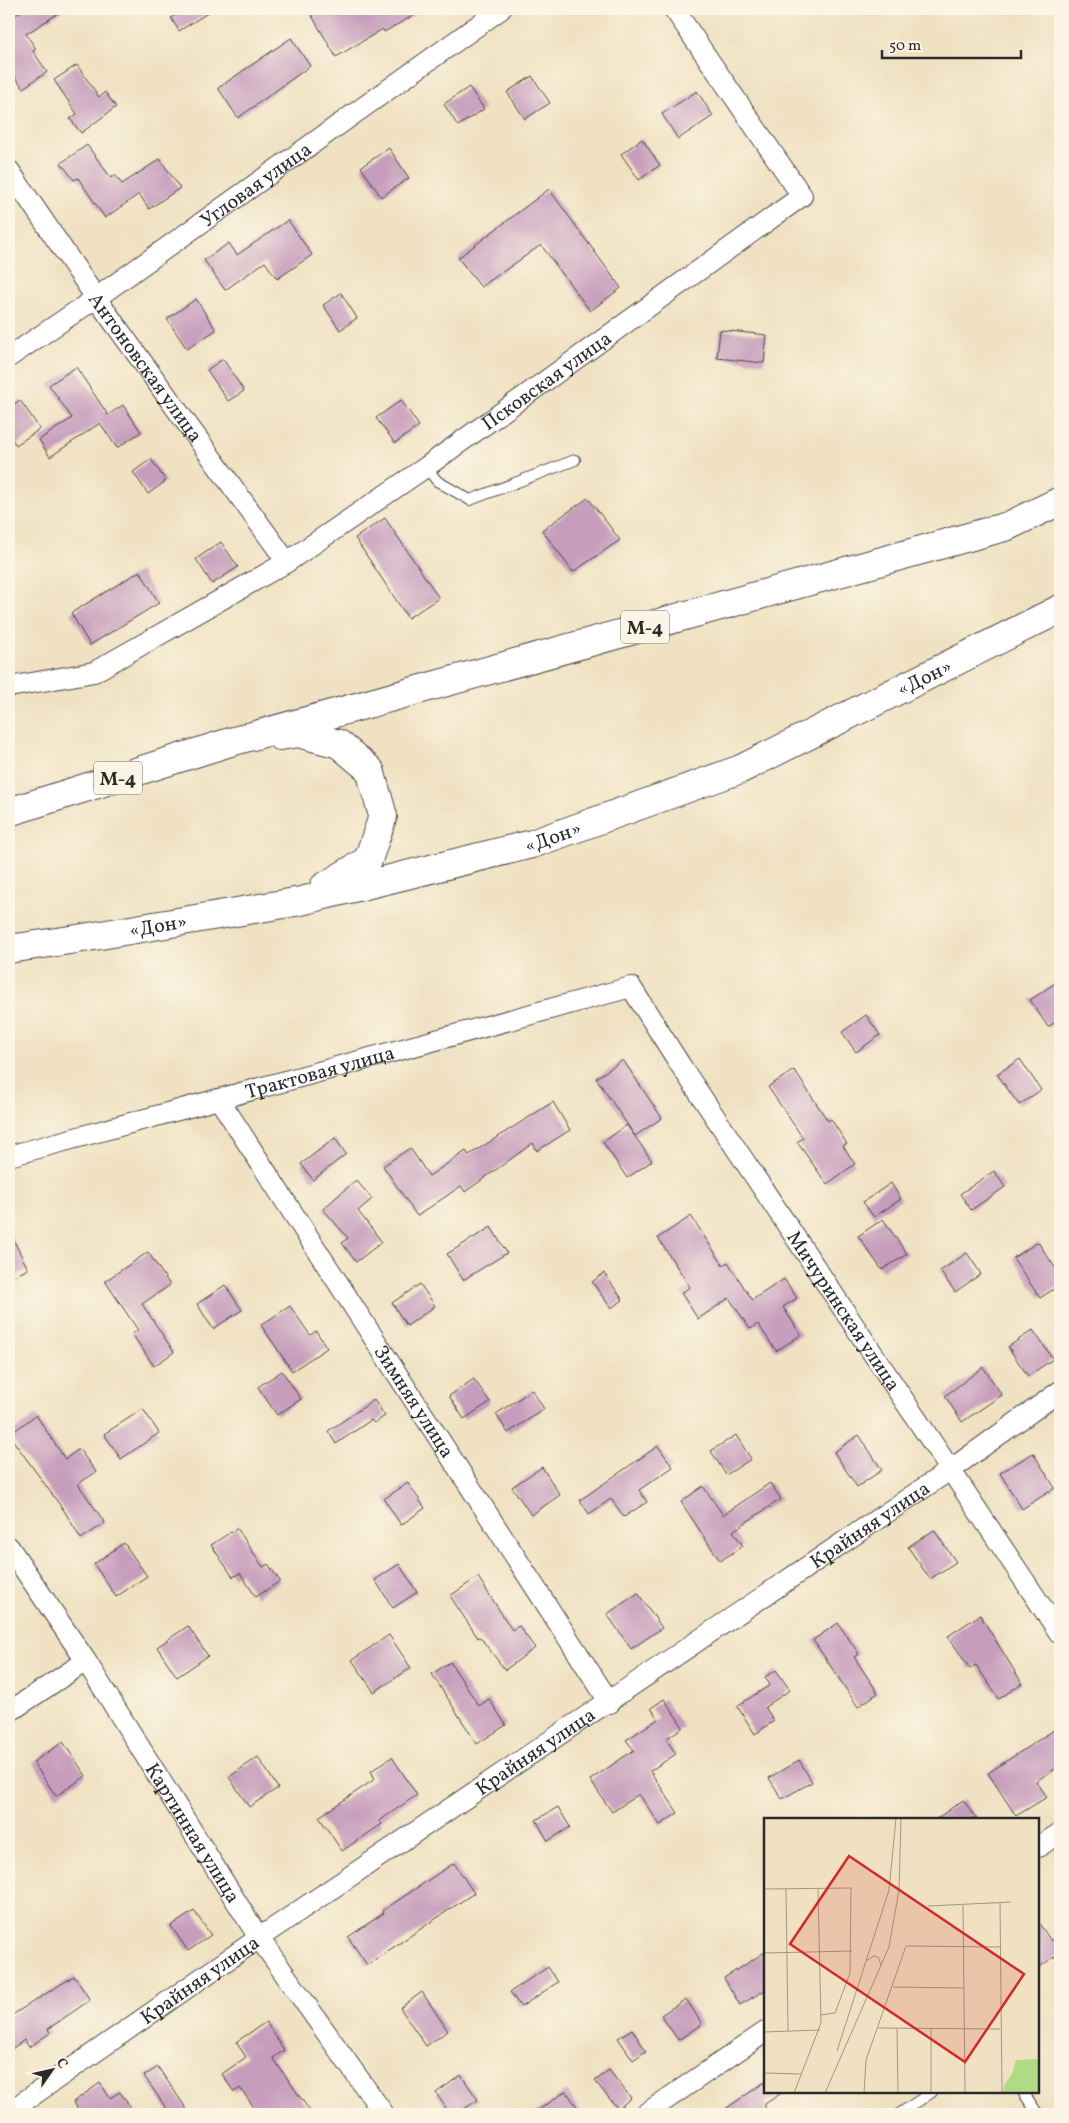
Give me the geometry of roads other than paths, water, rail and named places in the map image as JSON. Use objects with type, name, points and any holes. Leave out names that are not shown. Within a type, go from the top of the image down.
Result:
[{"type":"highway","name":"М-4","points":[[9,812],[227,743],[1008,526],[1060,501]]},
{"type":"highway","name":"«Дон»","points":[[9,948],[77,939],[301,901],[532,844],[741,769],[1060,609]]},
{"type":"highway","name":"М-4","points":[[227,743],[298,733],[339,744],[370,770],[383,816],[368,860],[301,901]]},
{"type":"street","name":"Угловая улица","points":[[9,357],[96,298],[501,9]]},
{"type":"street","name":"Псковская улица","points":[[9,687],[94,672],[287,562],[426,467],[802,196],[674,9]]},
{"type":"street","name":"Антоновская улица","points":[[9,170],[96,298],[287,562]]},
{"type":"street","name":"Трактовая улица","points":[[9,1156],[631,987]]},
{"type":"street","name":"Мичуринская улица","points":[[631,987],[680,1066],[1060,1634]]},
{"type":"street","name":"Зимняя улица","points":[[219,1099],[610,1703]]},
{"type":"street","name":"Крайняя улица","points":[[9,2112],[259,1938],[610,1703],[950,1470],[1060,1392]]},
{"type":"street","name":"Картинная улица","points":[[9,1547],[86,1661],[259,1938],[384,2114]]},
{"type":"street","points":[[9,1712],[86,1661]]},
{"type":"street","points":[[1039,1846],[1060,1833]]},
{"type":"street","points":[[644,2114],[764,2033]]},
{"type":"lane","points":[[426,467],[437,481],[470,500],[575,460]]},
{"type":"lane","points":[[899,2114],[930,2093]]},
{"type":"lane","points":[[1024,2093],[1038,2114]]}]
